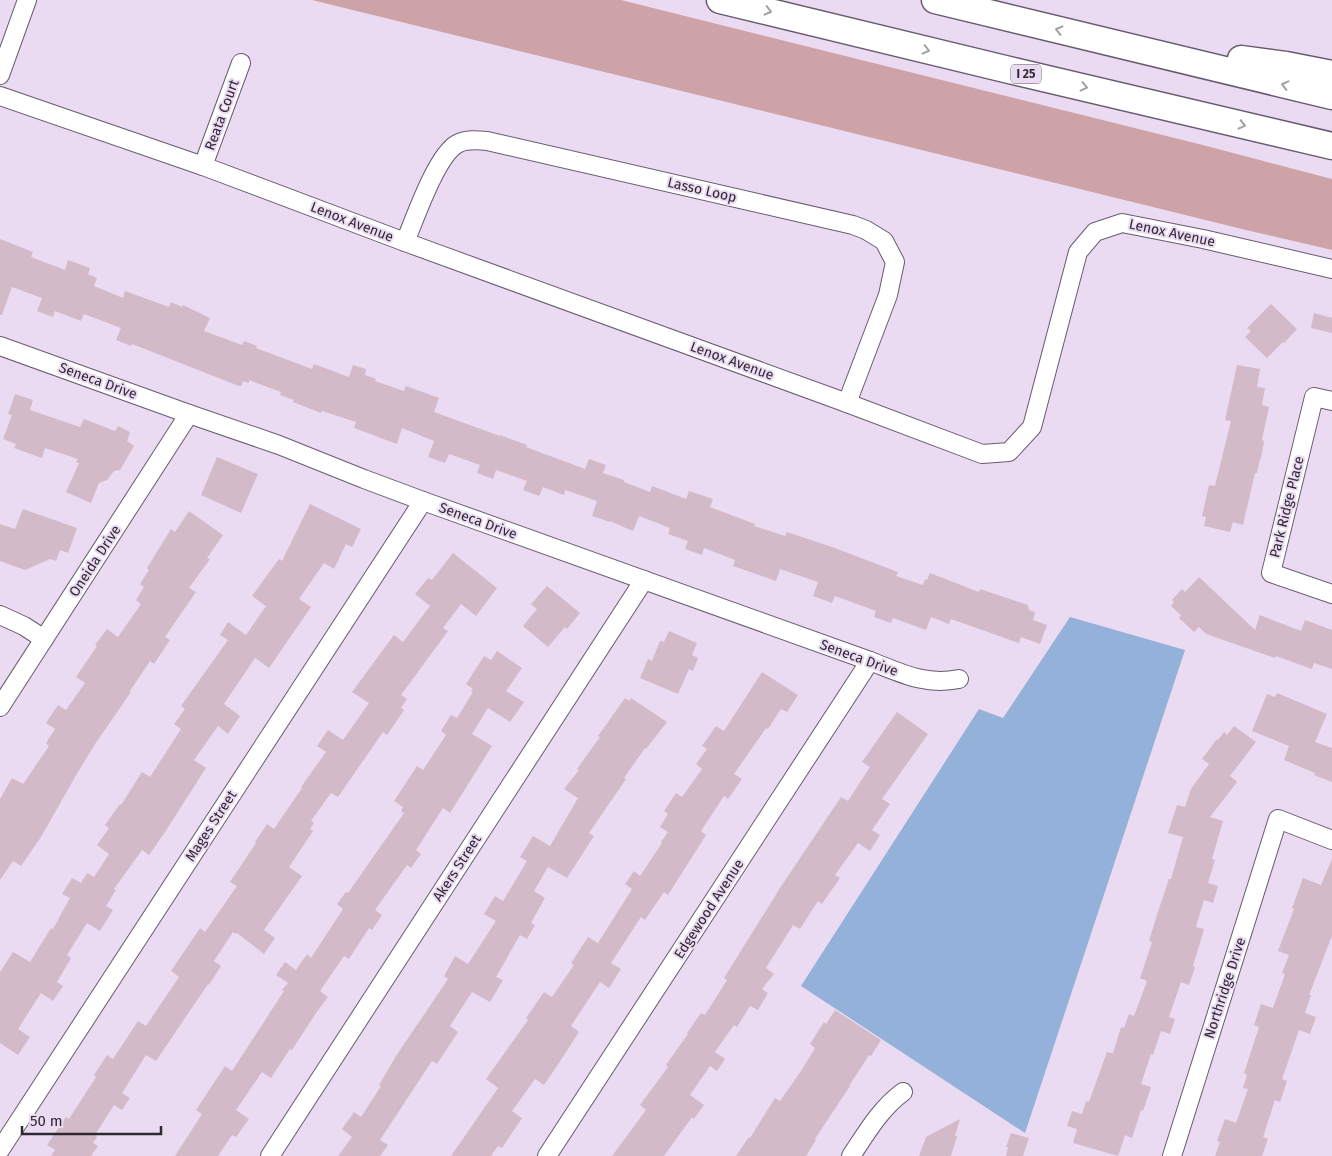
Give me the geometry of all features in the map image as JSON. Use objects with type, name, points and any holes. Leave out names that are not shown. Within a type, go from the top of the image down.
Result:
[{"type":"highway","name":"I 25","points":[[720,0],[1332,146]]},
{"type":"highway","points":[[935,0],[1332,96]]},
{"type":"highway","points":[[1110,42],[1286,65],[1332,74]]},
{"type":"street","points":[[0,75],[27,0]]},
{"type":"street","name":"Reata Court","points":[[203,166],[241,64]]},
{"type":"street","name":"Lenox Avenue","points":[[0,96],[203,166],[982,454],[1009,452],[1032,427],[1078,252],[1095,232],[1122,223],[1203,239],[1332,269]]},
{"type":"street","name":"Lasso Loop","points":[[405,242],[434,172],[444,156],[456,144],[472,140],[487,141],[853,225],[866,230],[884,241],[895,262],[888,295],[847,403]]},
{"type":"street","name":"Seneca Drive","points":[[0,346],[279,445],[364,480],[914,678],[926,681],[959,679]]},
{"type":"street","name":"Park Ridge Place","points":[[1332,401],[1314,397],[1271,573],[1332,594]]},
{"type":"street","name":"Oneida Drive","points":[[0,707],[190,414]]},
{"type":"street","name":"Mages Street","points":[[0,1150],[423,501]]},
{"type":"street","name":"Akers Street","points":[[270,1156],[644,580]]},
{"type":"street","points":[[0,615],[44,639]]},
{"type":"street","name":"Edgewood Avenue","points":[[547,1156],[870,661]]},
{"type":"street","name":"Northridge Drive","points":[[1172,1156],[1278,820],[1332,840]]},
{"type":"street","points":[[851,1156],[882,1111],[903,1092]]},
{"type":"shaded area","points":[[312,0],[621,0],[1332,179],[1332,250],[1246,230]]},
{"type":"water","points":[[1070,617],[1185,650],[1025,1133],[801,986],[979,709],[1003,718]]},
{"type":"building","points":[[0,239],[33,252],[31,257],[65,270],[68,260],[90,268],[88,274],[97,278],[94,286],[123,298],[125,291],[169,307],[171,302],[182,307],[183,305],[210,318],[204,331],[242,345],[244,341],[257,346],[256,348],[312,369],[314,364],[349,377],[353,365],[366,369],[365,375],[376,379],[375,381],[404,391],[406,386],[439,398],[434,412],[527,445],[526,447],[585,469],[589,459],[606,465],[603,473],[650,492],[652,486],[686,499],[689,491],[713,499],[710,507],[755,524],[754,526],[785,536],[787,532],[832,547],[898,572],[896,576],[923,585],[930,573],[979,592],[980,589],[1028,605],[1029,610],[1035,612],[1033,620],[1047,625],[1040,644],[1021,637],[1019,643],[951,619],[949,624],[931,617],[926,630],[893,618],[891,623],[874,617],[876,611],[835,596],[832,603],[813,596],[818,582],[780,569],[776,581],[733,566],[735,560],[704,548],[702,555],[685,549],[688,541],[668,534],[670,528],[639,516],[633,531],[592,516],[597,501],[565,490],[564,495],[543,487],[539,496],[523,490],[527,481],[496,470],[493,479],[477,473],[480,465],[449,454],[445,463],[428,457],[434,441],[402,428],[397,444],[354,428],[356,422],[322,411],[321,413],[293,402],[294,400],[280,395],[281,392],[249,380],[249,383],[243,381],[241,386],[239,386],[132,344],[131,346],[116,340],[121,328],[84,314],[81,321],[55,311],[53,317],[37,311],[42,298],[12,287],[2,315],[0,315]]},
{"type":"building","points":[[1271,304],[1297,329],[1267,358],[1245,337],[1251,331],[1247,328]]},
{"type":"building","points":[[1314,313],[1332,318],[1332,333],[1311,328]]},
{"type":"building","points":[[1237,365],[1260,369],[1257,387],[1265,388],[1262,405],[1269,407],[1262,440],[1264,441],[1261,459],[1257,473],[1255,473],[1243,525],[1233,522],[1230,532],[1204,526],[1206,517],[1202,516],[1209,485],[1215,486],[1231,421],[1225,420]]},
{"type":"building","points":[[15,394],[33,400],[30,410],[80,427],[84,419],[115,431],[118,426],[130,432],[127,441],[134,446],[120,470],[114,471],[107,480],[99,483],[91,503],[66,492],[79,463],[76,462],[78,459],[45,448],[42,458],[14,448],[16,444],[3,439],[12,415],[8,414]]},
{"type":"building","points":[[217,457],[258,474],[241,513],[201,495]]},
{"type":"building","points":[[310,504],[361,529],[352,547],[346,544],[334,569],[324,563],[299,599],[311,607],[269,668],[255,658],[224,704],[240,716],[228,734],[218,726],[194,760],[206,768],[149,855],[142,850],[114,889],[116,890],[106,906],[113,910],[100,931],[87,923],[67,955],[71,958],[57,982],[63,986],[53,1001],[41,993],[18,1029],[30,1037],[18,1055],[0,1043],[0,972],[13,952],[30,962],[51,928],[53,929],[70,898],[62,894],[72,878],[81,883],[87,873],[94,877],[109,854],[97,845],[109,828],[105,825],[121,805],[142,772],[150,777],[181,729],[174,724],[185,709],[181,706],[228,640],[220,635],[228,622],[246,635],[266,606],[252,596],[279,559],[282,561]]},
{"type":"building","points":[[23,509],[77,528],[68,553],[60,550],[56,561],[50,559],[25,570],[0,561],[0,524],[15,529]]},
{"type":"building","points":[[189,511],[223,535],[207,558],[210,559],[189,588],[196,592],[165,637],[170,640],[154,664],[150,661],[95,744],[41,837],[21,866],[13,861],[0,880],[0,799],[12,778],[23,784],[49,746],[46,743],[55,729],[46,723],[58,705],[66,710],[85,683],[76,677],[107,629],[118,637],[141,604],[136,600],[144,587],[140,584],[149,570],[147,568],[171,529],[175,532]]},
{"type":"building","points":[[453,553],[497,588],[476,616],[461,604],[443,628],[448,631],[401,695],[407,699],[401,708],[404,710],[387,735],[383,732],[338,797],[331,793],[311,821],[314,823],[310,829],[313,831],[289,867],[302,876],[264,930],[275,938],[264,954],[233,932],[214,961],[221,966],[209,985],[156,1061],[146,1055],[122,1093],[130,1098],[122,1110],[114,1105],[95,1135],[97,1137],[93,1143],[98,1146],[91,1156],[51,1156],[55,1150],[47,1145],[66,1117],[69,1119],[96,1077],[94,1075],[107,1055],[113,1059],[138,1021],[146,1026],[179,977],[171,971],[200,928],[205,932],[237,886],[230,882],[255,842],[267,824],[274,829],[326,752],[317,746],[328,730],[343,740],[369,703],[352,692],[394,635],[403,642],[430,606],[415,594],[428,578],[432,580]]},
{"type":"building","points":[[1199,577],[1255,630],[1260,615],[1301,631],[1305,620],[1332,630],[1332,669],[1314,663],[1312,669],[1276,656],[1275,658],[1206,634],[1199,627],[1194,632],[1179,618],[1181,615],[1171,606],[1174,602],[1172,600],[1182,589],[1185,592]]},
{"type":"building","points":[[547,586],[580,613],[548,647],[523,626],[537,609],[531,604]]},
{"type":"building","points":[[669,631],[697,643],[692,655],[698,658],[693,671],[689,669],[678,694],[640,678],[648,659],[652,661],[660,641],[664,642]]},
{"type":"building","points":[[497,651],[522,668],[506,691],[524,702],[510,722],[488,708],[472,734],[492,746],[450,813],[443,808],[416,850],[421,854],[411,868],[407,865],[375,910],[382,915],[372,930],[369,928],[349,959],[344,956],[320,991],[328,997],[292,1050],[290,1049],[271,1078],[262,1072],[236,1110],[249,1119],[236,1137],[232,1135],[218,1156],[175,1156],[202,1114],[196,1110],[225,1066],[232,1071],[284,991],[282,990],[288,983],[276,975],[285,962],[296,970],[307,954],[311,958],[343,909],[337,904],[346,892],[348,893],[404,813],[401,811],[403,807],[394,801],[417,766],[423,770],[446,735],[441,731],[451,715],[457,718],[473,692],[471,691],[473,689],[466,684],[484,656],[491,660]]},
{"type":"building","points":[[762,672],[798,695],[787,712],[781,709],[734,774],[742,779],[728,799],[724,796],[701,831],[706,835],[668,895],[664,892],[645,920],[641,917],[611,963],[621,969],[609,988],[600,982],[571,1026],[579,1032],[544,1085],[535,1079],[512,1111],[522,1118],[502,1148],[498,1146],[491,1156],[451,1156],[498,1088],[486,1079],[528,1020],[526,1018],[544,992],[552,997],[574,965],[571,963],[588,937],[598,943],[632,889],[625,884],[634,871],[640,876],[668,832],[660,827],[668,814],[664,811],[676,793],[682,797],[702,769],[696,764],[707,749],[702,746],[716,726],[724,731]]},
{"type":"building","points":[[1277,693],[1327,714],[1315,742],[1332,748],[1332,782],[1284,760],[1289,746],[1252,731],[1267,694],[1275,697]]},
{"type":"building","points":[[625,698],[630,701],[631,698],[667,722],[645,748],[624,778],[626,779],[589,833],[594,836],[567,878],[548,867],[534,891],[545,898],[531,923],[535,925],[527,939],[520,935],[496,977],[503,980],[490,1002],[472,992],[450,1026],[458,1032],[437,1064],[432,1061],[380,1140],[388,1145],[380,1156],[338,1156],[352,1137],[342,1129],[354,1112],[361,1117],[381,1086],[379,1085],[396,1056],[448,979],[444,976],[455,956],[468,964],[496,921],[484,914],[495,896],[503,901],[527,861],[520,857],[533,836],[550,846],[578,798],[564,789],[579,770],[577,769],[600,737],[598,736]]},
{"type":"building","points":[[897,712],[928,734],[882,799],[890,804],[872,830],[880,835],[870,851],[858,843],[835,875],[840,878],[822,904],[818,901],[800,929],[793,925],[766,968],[774,974],[762,989],[768,993],[758,1010],[750,1006],[737,1027],[734,1025],[715,1052],[725,1059],[717,1071],[710,1066],[690,1095],[704,1105],[694,1119],[692,1117],[664,1156],[612,1156],[646,1110],[640,1105],[668,1067],[666,1065],[701,1013],[705,1015],[727,980],[724,978],[780,888],[841,797],[848,801],[870,767],[862,762]]},
{"type":"building","points":[[1234,726],[1256,742],[1230,776],[1237,782],[1210,817],[1223,821],[1212,859],[1215,860],[1208,883],[1218,886],[1213,903],[1204,900],[1196,927],[1204,929],[1193,966],[1195,967],[1189,985],[1181,982],[1169,1017],[1175,1019],[1170,1034],[1161,1031],[1141,1084],[1151,1087],[1143,1111],[1141,1110],[1132,1138],[1125,1135],[1118,1156],[1073,1143],[1077,1129],[1067,1126],[1072,1111],[1082,1114],[1086,1101],[1089,1102],[1107,1052],[1113,1053],[1121,1027],[1124,1028],[1129,1014],[1134,1016],[1147,981],[1140,978],[1152,942],[1149,941],[1169,879],[1171,879],[1183,837],[1168,833],[1177,805],[1185,807],[1191,789],[1209,764],[1202,759],[1217,739],[1224,732],[1227,735]]},
{"type":"building","points":[[1332,859],[1332,936],[1309,995],[1311,995],[1305,1013],[1316,1017],[1310,1034],[1299,1030],[1282,1079],[1287,1081],[1280,1102],[1275,1100],[1263,1137],[1268,1139],[1262,1156],[1215,1156],[1220,1142],[1217,1141],[1225,1119],[1236,1123],[1248,1089],[1243,1088],[1247,1075],[1244,1073],[1259,1027],[1254,1025],[1261,1004],[1273,1008],[1285,974],[1282,973],[1289,955],[1278,951],[1294,909],[1292,908],[1303,878],[1321,885]]},
{"type":"building","points":[[835,1010],[881,1040],[871,1056],[869,1055],[806,1156],[736,1156],[750,1138],[775,1098],[780,1101],[801,1071],[815,1048],[810,1044],[824,1022],[826,1024]]},
{"type":"building","points":[[960,1119],[951,1156],[919,1156],[926,1137]]},
{"type":"building","points":[[1011,1133],[1029,1138],[1023,1156],[1006,1156],[1008,1147],[1006,1147]]}]
